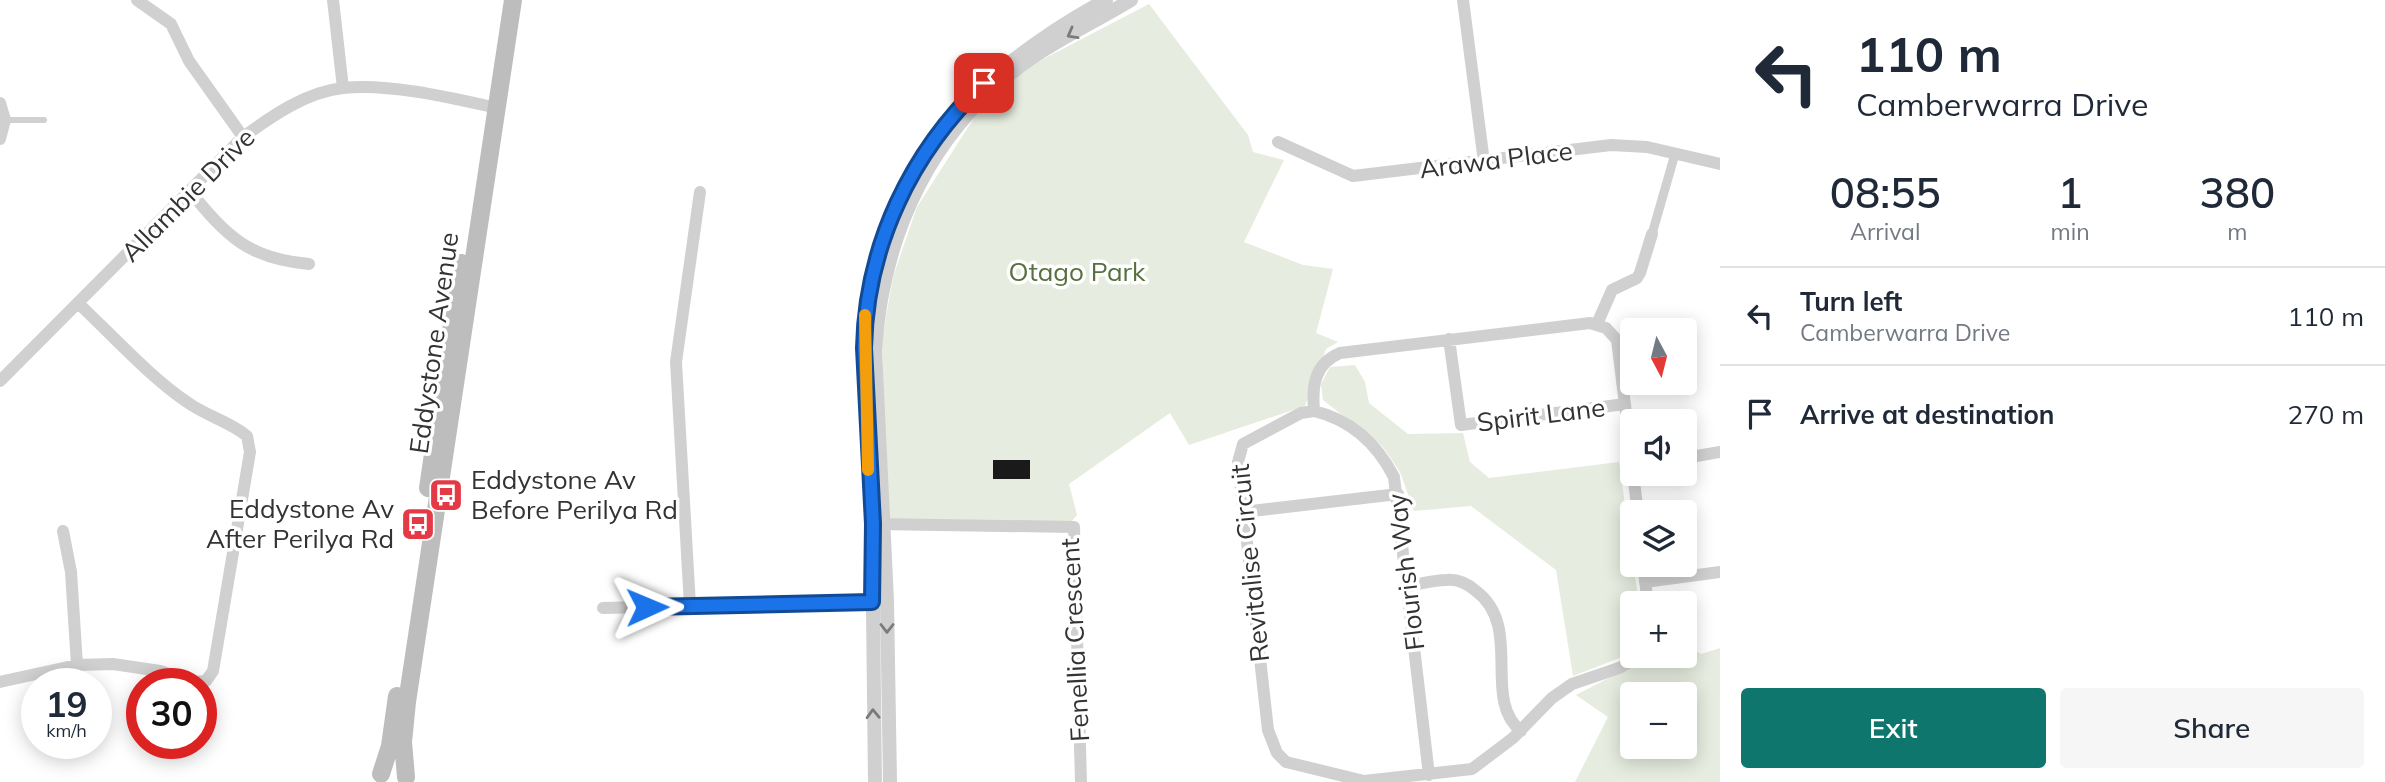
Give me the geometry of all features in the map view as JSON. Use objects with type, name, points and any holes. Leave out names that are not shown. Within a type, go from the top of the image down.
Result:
[{"type":"main road","name":"Eddystone Avenue","points":[[410,780],[403,742],[407,702],[491,107],[501,0]]},
{"type":"main road","name":"Eddystone Avenue","points":[[378,778],[390,746],[491,107],[513,0]]},
{"type":"main road","points":[[378,778],[397,771],[410,780]]},
{"type":"street","points":[[137,0],[171,24],[189,61],[243,137]]},
{"type":"street","points":[[333,0],[343,88]]},
{"type":"street","points":[[878,525],[867,454],[864,322],[874,262],[895,207],[923,154],[962,104],[1028,47],[1106,0]]},
{"type":"street","points":[[890,782],[878,525],[878,317],[893,245],[915,190],[958,127],[1001,83],[1029,60],[1131,0]]},
{"type":"street","points":[[1463,0],[1484,162]]},
{"type":"street","name":"Allambie Drive","points":[[0,381],[243,137],[274,115],[309,97],[343,88],[395,90],[491,107]]},
{"type":"street","points":[[0,103],[5,120],[0,139]]},
{"type":"street","name":"Arawa Place","points":[[1278,142],[1353,176],[1611,145],[1647,147],[1720,164]]},
{"type":"street","points":[[1597,324],[1612,290],[1637,278],[1640,273],[1675,154]]},
{"type":"street","points":[[190,191],[232,239],[281,262],[309,264]]},
{"type":"street","points":[[690,606],[676,362],[700,192]]},
{"type":"street","points":[[0,682],[77,665],[113,664],[160,671],[193,682],[206,681],[213,671],[250,452],[247,436],[233,425],[207,415],[184,401],[79,304]]},
{"type":"street","points":[[1314,411],[1314,383],[1327,358],[1353,350],[1597,324],[1606,328],[1617,340],[1626,409]]},
{"type":"street","name":"Spirit Lane","points":[[1449,339],[1461,425],[1625,404]]},
{"type":"street","name":"Flourish Way","points":[[1314,411],[1339,419],[1367,438],[1386,461],[1398,494],[1429,775]]},
{"type":"street","name":"Revitalise Circuit","points":[[1314,411],[1301,413],[1243,444],[1238,462],[1268,730],[1277,753],[1286,762],[1364,781],[1472,769],[1521,731],[1552,698],[1572,684],[1620,667]]},
{"type":"street","points":[[1697,456],[1720,452]]},
{"type":"street","points":[[1244,512],[1398,494]]},
{"type":"street","name":"Fenellia Crescent","points":[[878,525],[1074,527],[1081,782]]},
{"type":"street","points":[[63,531],[71,572],[77,665]]},
{"type":"street","points":[[1645,582],[1720,572]]},
{"type":"street","points":[[1644,577],[1646,591]]},
{"type":"street","points":[[1408,586],[1448,579],[1461,582],[1484,597],[1500,622],[1507,715],[1521,731]]},
{"type":"street","points":[[603,608],[880,601]]},
{"type":"street","points":[[875,782],[880,601]]},
{"type":"lane","points":[[5,120],[44,120]]},
{"type":"green space","name":"Otago Park","points":[[1149,4],[1248,135],[1253,152],[1284,160],[1244,242],[1303,265],[1333,269],[1316,333],[1338,342],[1326,349],[1305,406],[1189,445],[1170,413],[1069,484],[1077,515],[1071,522],[885,519],[882,340],[893,277],[917,207],[983,104],[1030,66]]},
{"type":"green space","points":[[1355,365],[1365,382],[1369,403],[1408,434],[1463,433],[1470,462],[1489,478],[1619,462],[1620,486],[1622,486],[1624,500],[1620,500],[1620,577],[1635,577],[1637,591],[1620,591],[1620,658],[1573,676],[1556,570],[1471,506],[1414,511],[1400,472],[1383,447],[1323,400],[1321,384],[1330,367]]},
{"type":"green space","points":[[1720,648],[1720,782],[1575,782],[1608,717],[1576,695],[1628,668],[1697,668],[1697,652],[1701,654]]},
{"type":"building","points":[[993,460],[1030,460],[1030,479],[993,479]]},
{"type":"slow traffic","points":[[865,315],[868,470]]},
{"type":"place","name":"Eddystone Av Before Perilya Rd","points":[[446,495]]},
{"type":"place","name":"Eddystone Av After Perilya Rd","points":[[418,524]]},
{"type":"route","points":[[647,607],[872,602],[873,524],[868,467],[864,322],[874,262],[895,207],[923,154],[962,104],[984,83]]}]
